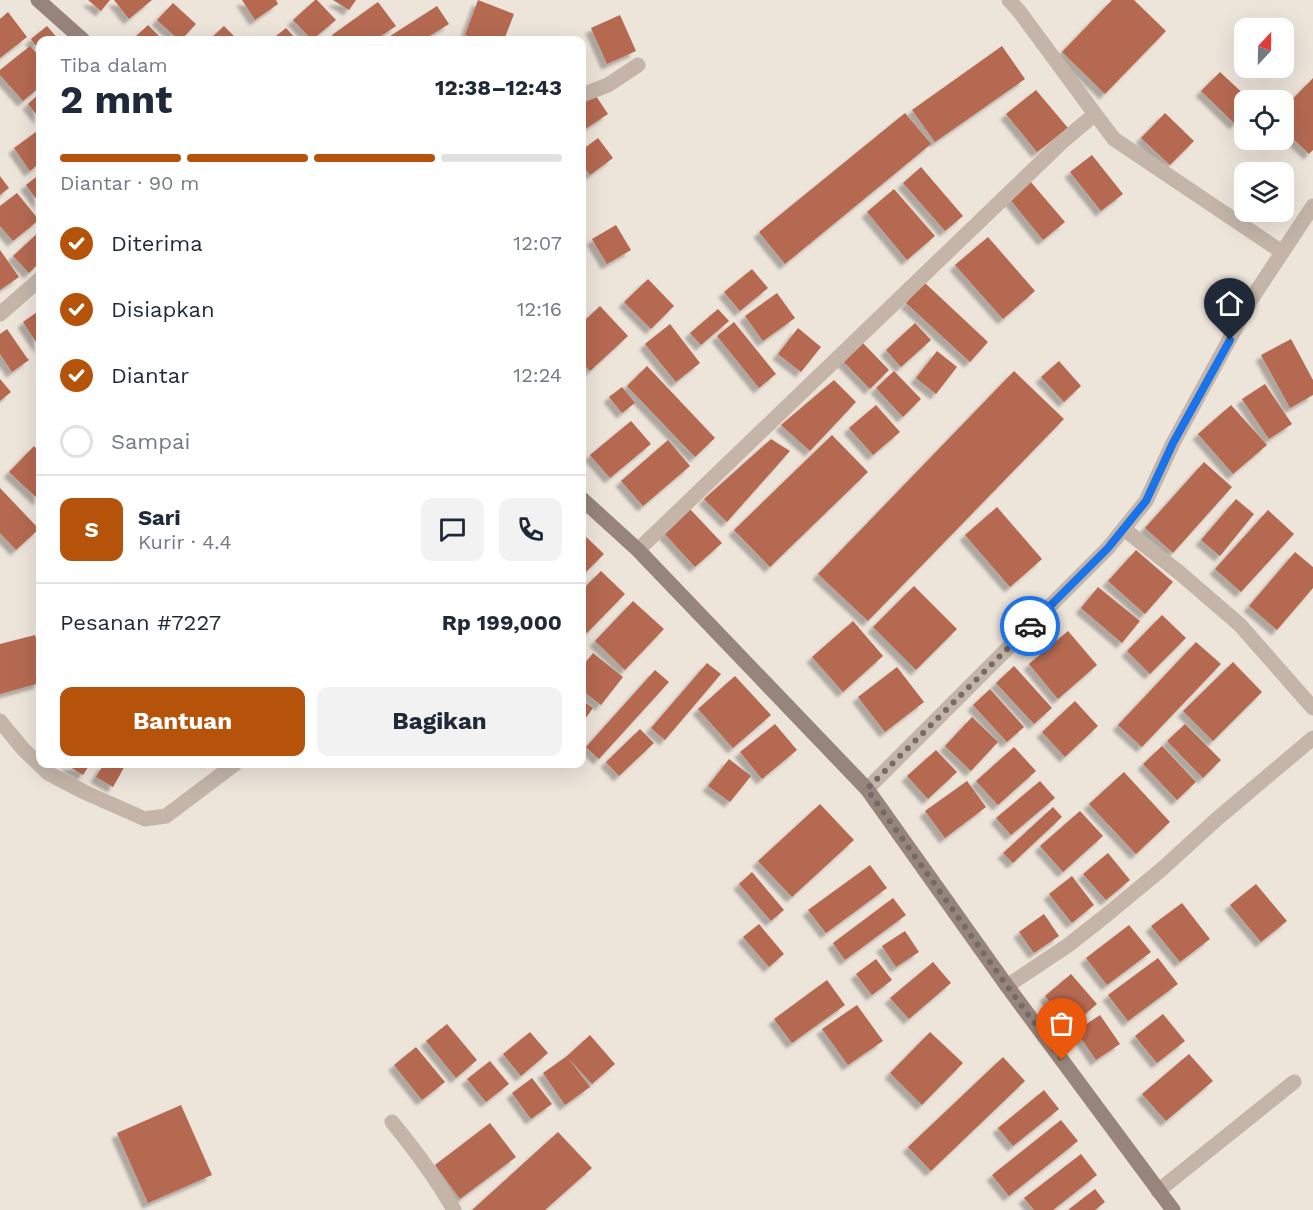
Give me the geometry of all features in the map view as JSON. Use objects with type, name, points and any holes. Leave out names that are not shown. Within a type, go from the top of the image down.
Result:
[{"type":"main road","points":[[38,0],[78,36]]},
{"type":"main road","points":[[586,503],[638,550],[867,789],[1007,986],[1173,1210]]},
{"type":"street","points":[[1009,0],[1114,139],[1282,252]]},
{"type":"street","points":[[586,93],[608,85],[638,65]]},
{"type":"street","points":[[638,550],[1062,142],[1095,114]]},
{"type":"street","points":[[867,789],[1108,548],[1146,501],[1173,443],[1252,298],[1313,206]]},
{"type":"street","points":[[0,314],[36,282]]},
{"type":"street","points":[[1124,529],[1240,625],[1313,708]]},
{"type":"street","points":[[0,721],[36,761]]},
{"type":"street","points":[[1007,986],[1104,918],[1313,738]]},
{"type":"street","points":[[43,768],[84,792],[145,819],[166,816],[230,768]]},
{"type":"street","points":[[1158,1191],[1294,1082]]},
{"type":"street","points":[[392,1122],[417,1152],[454,1210]]},
{"type":"building","points":[[88,0],[110,0],[101,11]]},
{"type":"building","points":[[114,0],[152,0],[129,19]]},
{"type":"building","points":[[242,0],[276,0],[278,4],[255,20]]},
{"type":"building","points":[[317,0],[336,20],[317,36],[308,36],[293,20]]},
{"type":"building","points":[[333,0],[356,0],[349,10]]},
{"type":"building","points":[[478,0],[514,14],[506,36],[465,35]]},
{"type":"building","points":[[1112,0],[1134,0],[1166,31],[1105,94],[1062,52]]},
{"type":"building","points":[[378,2],[396,26],[381,36],[332,35]]},
{"type":"building","points":[[173,3],[196,24],[185,36],[175,36],[157,20]]},
{"type":"building","points":[[437,6],[449,24],[430,36],[390,36]]},
{"type":"building","points":[[8,12],[27,37],[0,58],[0,19]]},
{"type":"building","points":[[620,15],[636,51],[607,64],[591,28]]},
{"type":"building","points":[[148,25],[159,36],[136,36]]},
{"type":"building","points":[[47,26],[56,36],[36,36],[36,46],[31,39]]},
{"type":"building","points":[[224,26],[234,36],[213,36]]},
{"type":"building","points":[[286,28],[293,36],[276,36]]},
{"type":"building","points":[[30,46],[36,53],[36,90],[23,101],[0,75],[0,70]]},
{"type":"building","points":[[1002,46],[1025,79],[935,142],[912,110]]},
{"type":"building","points":[[1220,72],[1239,90],[1234,90],[1234,123],[1201,91]]},
{"type":"building","points":[[1313,78],[1313,150],[1309,154],[1294,140],[1294,98]]},
{"type":"building","points":[[1036,90],[1068,128],[1037,152],[1006,114]]},
{"type":"building","points":[[594,93],[608,114],[586,128],[586,98]]},
{"type":"building","points":[[36,97],[36,114],[28,104]]},
{"type":"building","points":[[905,113],[931,144],[785,264],[759,232]]},
{"type":"building","points":[[1165,113],[1194,141],[1170,165],[1141,138]]},
{"type":"building","points":[[36,132],[36,166],[30,171],[14,148]]},
{"type":"building","points":[[598,138],[613,158],[590,175],[586,170],[586,147]]},
{"type":"building","points":[[1092,155],[1123,194],[1101,211],[1070,172]]},
{"type":"building","points":[[921,167],[963,216],[945,231],[903,183]]},
{"type":"building","points":[[0,176],[9,188],[0,195]]},
{"type":"building","points":[[36,177],[36,199],[26,185]]},
{"type":"building","points":[[1030,181],[1065,222],[1043,240],[1009,198]]},
{"type":"building","points":[[894,189],[935,236],[907,260],[867,212]]},
{"type":"building","points":[[17,193],[36,216],[36,222],[13,241],[0,226],[0,206]]},
{"type":"building","points":[[616,225],[631,250],[607,264],[592,239]]},
{"type":"building","points":[[36,235],[36,266],[29,273],[13,256]]},
{"type":"building","points":[[988,237],[1035,291],[1003,319],[955,265]]},
{"type":"building","points":[[0,250],[19,277],[0,290]]},
{"type":"building","points":[[752,269],[768,288],[740,311],[724,292]]},
{"type":"building","points":[[648,279],[674,306],[651,329],[624,302]]},
{"type":"building","points":[[925,283],[988,342],[970,362],[906,303]]},
{"type":"building","points":[[777,293],[795,318],[763,341],[745,316]]},
{"type":"building","points":[[600,306],[628,336],[590,371],[586,366],[586,319]]},
{"type":"building","points":[[718,309],[729,321],[701,345],[690,333]]},
{"type":"building","points":[[36,313],[36,342],[23,322]]},
{"type":"building","points":[[734,322],[776,374],[759,388],[717,336]]},
{"type":"building","points":[[915,323],[931,340],[901,367],[886,350]]},
{"type":"building","points":[[670,324],[700,363],[676,382],[645,344]]},
{"type":"building","points":[[798,328],[821,347],[801,372],[778,354]]},
{"type":"building","points":[[7,329],[29,360],[12,372],[0,354],[0,334]]},
{"type":"building","points":[[1291,339],[1313,380],[1313,395],[1290,408],[1261,355]]},
{"type":"building","points":[[861,341],[889,370],[870,389],[842,360]]},
{"type":"building","points":[[937,351],[957,367],[936,394],[916,378]]},
{"type":"building","points":[[1059,361],[1081,386],[1064,402],[1041,377]]},
{"type":"building","points":[[647,366],[715,438],[695,457],[627,386]]},
{"type":"building","points":[[894,371],[921,399],[903,417],[876,388]]},
{"type":"building","points":[[1014,371],[1064,419],[868,621],[818,574]]},
{"type":"building","points":[[0,379],[11,392],[0,401]]},
{"type":"building","points":[[834,380],[856,402],[810,451],[781,425]]},
{"type":"building","points":[[1265,384],[1292,424],[1269,439],[1242,399]]},
{"type":"building","points":[[622,387],[635,403],[622,413],[609,397]]},
{"type":"building","points":[[876,405],[900,432],[873,455],[849,428]]},
{"type":"building","points":[[1231,405],[1267,445],[1233,474],[1198,434]]},
{"type":"building","points":[[631,421],[651,444],[610,478],[590,455]]},
{"type":"building","points":[[832,435],[868,472],[770,567],[734,530]]},
{"type":"building","points":[[771,439],[790,451],[727,522],[704,499]]},
{"type":"building","points":[[668,440],[690,466],[643,506],[621,481]]},
{"type":"building","points":[[34,446],[36,448],[36,497],[9,472]]},
{"type":"building","points":[[1204,462],[1232,487],[1173,553],[1145,528]]},
{"type":"building","points":[[0,488],[36,526],[36,532],[16,550],[0,533]]},
{"type":"building","points":[[1236,499],[1254,514],[1220,556],[1201,540]]},
{"type":"building","points":[[997,507],[1042,559],[1010,587],[965,535]]},
{"type":"building","points":[[689,508],[722,543],[695,567],[663,532]]},
{"type":"building","points":[[1268,510],[1294,534],[1241,592],[1215,569]]},
{"type":"building","points":[[586,537],[604,554],[586,572]]},
{"type":"building","points":[[1136,550],[1173,582],[1145,614],[1108,581]]},
{"type":"building","points":[[1295,552],[1313,567],[1313,588],[1277,630],[1249,606]]},
{"type":"building","points":[[601,571],[625,594],[587,633],[586,632],[586,586]]},
{"type":"building","points":[[914,586],[957,629],[916,670],[873,627]]},
{"type":"building","points":[[1098,587],[1140,621],[1122,643],[1081,608]]},
{"type":"building","points":[[633,601],[664,629],[625,670],[595,641]]},
{"type":"building","points":[[1162,615],[1186,638],[1150,674],[1127,651]]},
{"type":"building","points":[[853,621],[883,656],[843,692],[812,657]]},
{"type":"building","points":[[1068,631],[1097,665],[1058,699],[1029,664]]},
{"type":"building","points":[[35,635],[36,684],[0,694],[0,644]]},
{"type":"building","points":[[1196,642],[1221,664],[1142,747],[1118,725]]},
{"type":"building","points":[[593,653],[623,677],[601,705],[586,693],[586,662]]},
{"type":"building","points":[[1233,662],[1262,692],[1213,741],[1183,711]]},
{"type":"building","points":[[707,663],[721,674],[665,740],[651,728]]},
{"type":"building","points":[[1014,666],[1052,708],[1034,724],[996,683]]},
{"type":"building","points":[[897,667],[924,702],[885,732],[858,697]]},
{"type":"building","points":[[655,670],[669,682],[599,759],[586,747]]},
{"type":"building","points":[[735,676],[771,715],[733,748],[698,709]]},
{"type":"building","points":[[990,689],[1024,727],[1007,742],[973,705]]},
{"type":"building","points":[[1075,701],[1098,726],[1065,757],[1042,732]]},
{"type":"building","points":[[586,703],[593,708],[586,718]]},
{"type":"building","points":[[972,717],[998,742],[971,771],[945,746]]},
{"type":"building","points":[[775,724],[797,750],[762,779],[740,752]]},
{"type":"building","points":[[1185,724],[1221,760],[1203,778],[1167,741]]},
{"type":"building","points":[[640,729],[654,743],[619,776],[606,762]]},
{"type":"building","points":[[1162,746],[1196,782],[1177,800],[1143,764]]},
{"type":"building","points":[[1014,747],[1036,771],[998,805],[976,781]]},
{"type":"building","points":[[936,750],[957,772],[928,799],[907,776]]},
{"type":"building","points":[[729,759],[751,776],[730,802],[708,786]]},
{"type":"building","points":[[72,768],[87,768],[83,775]]},
{"type":"building","points":[[102,768],[124,768],[113,787],[96,777]]},
{"type":"building","points":[[1124,772],[1170,822],[1136,854],[1089,804]]},
{"type":"building","points":[[967,781],[986,807],[945,838],[925,811]]},
{"type":"building","points":[[1040,781],[1055,798],[1011,835],[996,818]]},
{"type":"building","points":[[820,804],[854,840],[792,897],[758,861]]},
{"type":"building","points":[[1053,807],[1062,817],[1013,863],[1003,853]]},
{"type":"building","points":[[1080,811],[1103,836],[1063,872],[1040,846]]},
{"type":"building","points":[[1108,853],[1130,880],[1106,900],[1083,874]]},
{"type":"building","points":[[870,865],[887,888],[826,933],[808,910]]},
{"type":"building","points":[[752,872],[784,910],[771,921],[739,884]]},
{"type":"building","points":[[1072,876],[1094,905],[1072,923],[1049,894]]},
{"type":"building","points":[[1256,884],[1287,921],[1261,942],[1230,905]]},
{"type":"building","points":[[893,898],[906,915],[845,960],[833,943]]},
{"type":"building","points":[[1182,903],[1210,939],[1180,962],[1151,926]]},
{"type":"building","points":[[1044,914],[1059,936],[1034,953],[1019,932]]},
{"type":"building","points":[[759,924],[784,954],[769,967],[743,937]]},
{"type":"building","points":[[1129,925],[1151,952],[1107,985],[1086,958]]},
{"type":"building","points":[[905,931],[919,952],[896,967],[882,946]]},
{"type":"building","points":[[1158,958],[1178,984],[1128,1021],[1108,995]]},
{"type":"building","points":[[876,959],[892,980],[872,995],[856,974]]},
{"type":"building","points":[[933,962],[951,983],[909,1019],[890,998]]},
{"type":"building","points":[[1071,974],[1097,1004],[1071,1026],[1045,996]]},
{"type":"building","points":[[827,980],[845,1005],[792,1043],[774,1019]]},
{"type":"building","points":[[857,1005],[883,1041],[848,1065],[822,1029]]},
{"type":"building","points":[[1163,1014],[1185,1041],[1157,1063],[1135,1036]]},
{"type":"building","points":[[1100,1015],[1120,1044],[1096,1060],[1076,1031]]},
{"type":"building","points":[[447,1024],[477,1060],[456,1078],[426,1041]]},
{"type":"building","points":[[530,1032],[548,1053],[521,1076],[503,1054]]},
{"type":"building","points":[[930,1032],[963,1063],[922,1105],[890,1073]]},
{"type":"building","points":[[590,1035],[615,1064],[592,1084],[568,1058],[590,1087],[565,1105],[543,1073],[567,1056]]},
{"type":"building","points":[[416,1047],[445,1082],[422,1100],[394,1065]]},
{"type":"building","points":[[1189,1054],[1213,1081],[1166,1121],[1142,1094]]},
{"type":"building","points":[[1003,1057],[1025,1081],[931,1171],[908,1147]]},
{"type":"building","points":[[490,1061],[509,1084],[486,1102],[467,1079]]},
{"type":"building","points":[[532,1078],[552,1104],[531,1119],[512,1093]]},
{"type":"building","points":[[1044,1090],[1059,1109],[1013,1146],[998,1128]]},
{"type":"building","points":[[181,1105],[212,1175],[148,1203],[117,1133]]},
{"type":"building","points":[[1061,1120],[1078,1141],[1009,1196],[992,1175]]},
{"type":"building","points":[[490,1123],[516,1157],[460,1199],[435,1165]]},
{"type":"building","points":[[558,1132],[592,1168],[545,1210],[472,1210]]},
{"type":"building","points":[[1081,1154],[1097,1175],[1053,1210],[1034,1210],[1024,1198]]},
{"type":"building","points":[[1095,1189],[1105,1202],[1095,1210],[1068,1210]]},
{"type":"way so far","points":[[1030,626],[867,789],[1062,1060]]},
{"type":"route","points":[[1030,626],[1108,548],[1146,501],[1173,443],[1230,340]]}]
